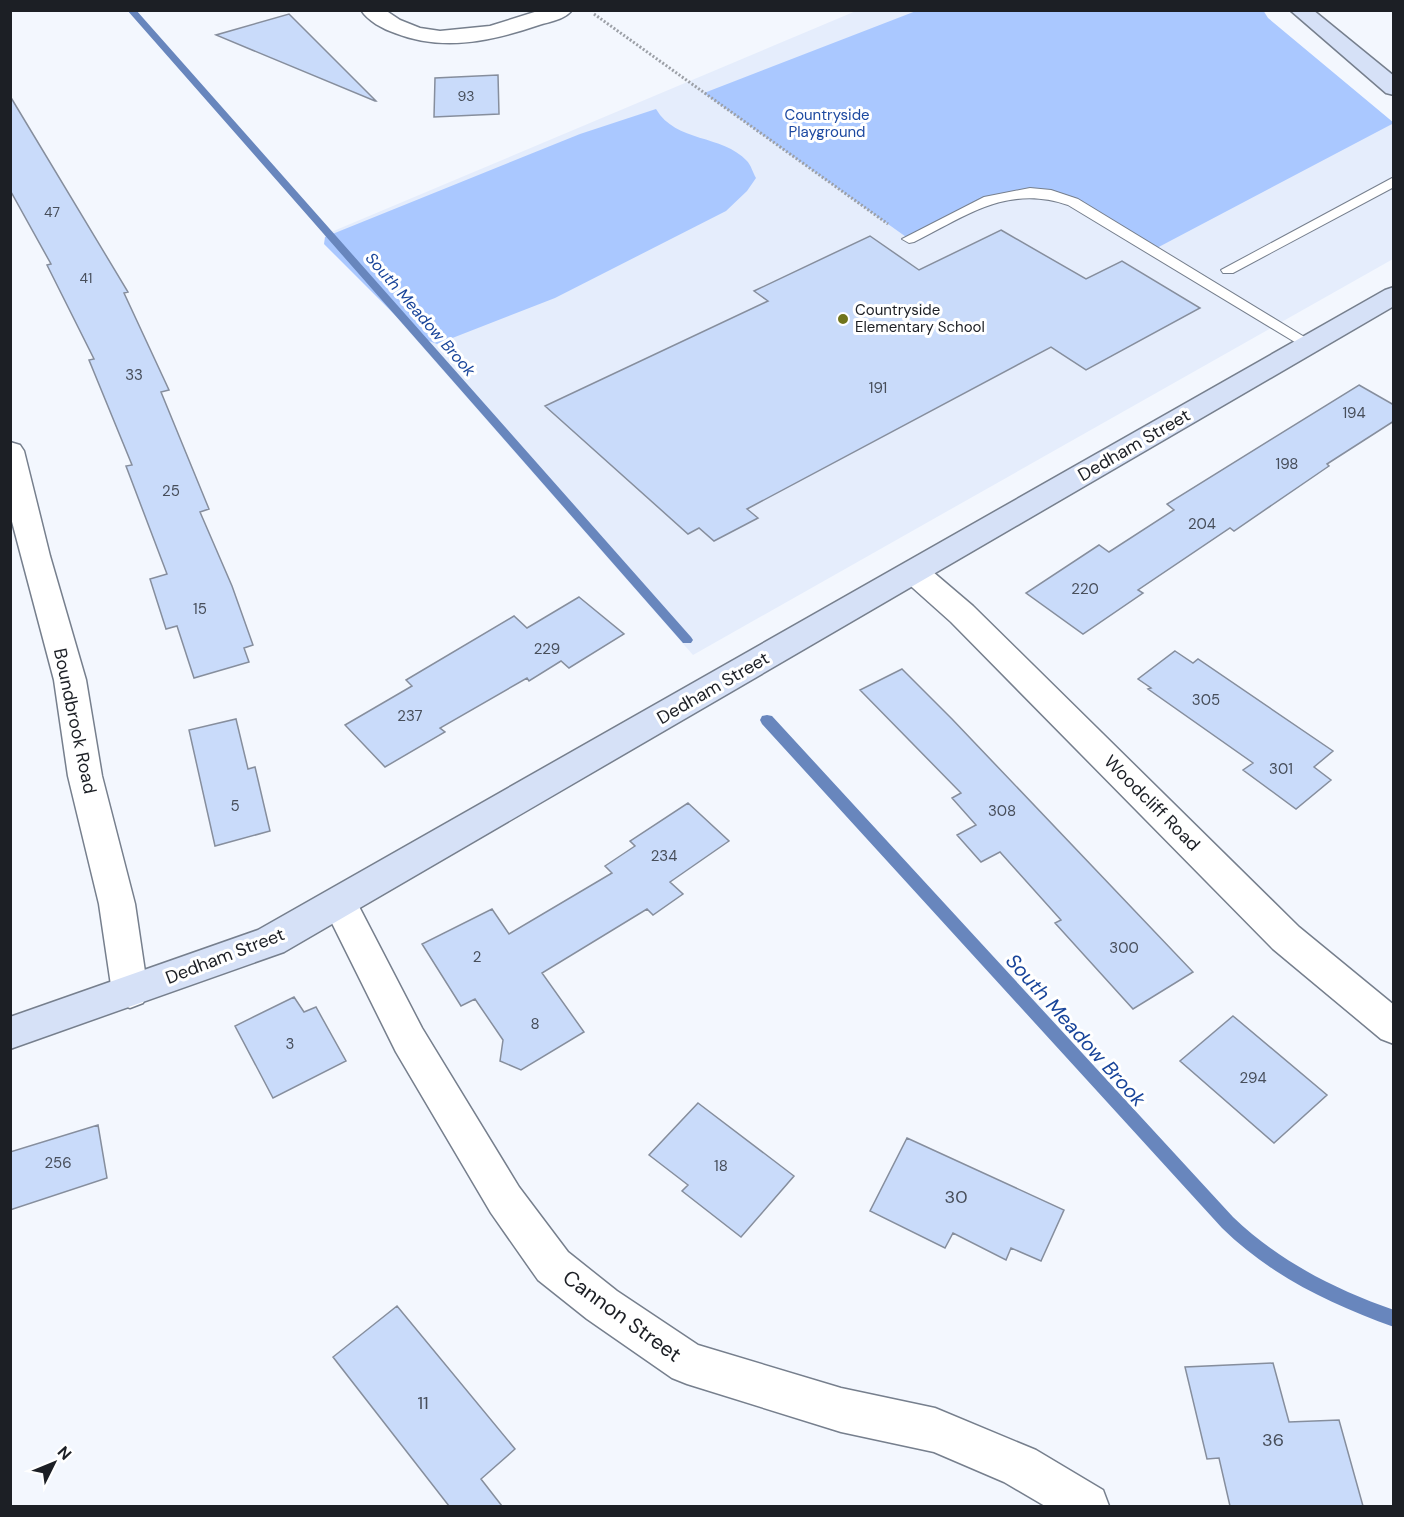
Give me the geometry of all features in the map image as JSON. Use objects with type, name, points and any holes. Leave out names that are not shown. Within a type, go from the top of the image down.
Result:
[{"type":"main road","points":[[1300,10],[1394,88]]},
{"type":"main road","name":"Dedham Street","points":[[10,1033],[271,941],[915,573],[1394,295]]},
{"type":"street","points":[[371,10],[401,28],[426,35],[453,38],[494,34],[562,10]]},
{"type":"street","name":"Boundbrook Road","points":[[10,451],[15,489],[70,680],[85,776],[117,904],[130,992]]},
{"type":"street","name":"Woodcliff Road","points":[[915,573],[962,614],[1286,938],[1394,1028]]},
{"type":"street","name":"Cannon Street","points":[[340,903],[409,1040],[505,1200],[553,1266],[602,1305],[687,1363],[841,1410],[935,1430],[1020,1466],[1087,1506]]},
{"type":"lane","points":[[1228,270],[1394,181]]},
{"type":"lane","points":[[909,239],[1002,195],[1030,190],[1045,192],[1073,202],[1308,344]]},
{"type":"path","points":[[588,10],[909,239]]},
{"type":"shaded area","name":"Countryside Elementary School","points":[[856,11],[1263,11],[1268,18],[1393,123],[1393,259],[693,655],[324,235]]},
{"type":"green space","name":"Countryside Playground","points":[[1263,10],[1268,18],[1394,123],[1153,250],[1073,202],[1015,192],[909,239],[704,93],[916,11]]},
{"type":"green space","points":[[656,109],[675,128],[737,152],[748,163],[756,178],[747,191],[726,211],[555,298],[437,344],[416,336],[324,244],[325,237],[580,134]]},
{"type":"building","points":[[289,14],[376,101],[216,35]]},
{"type":"building","points":[[498,75],[499,114],[434,117],[435,78]]},
{"type":"building","points":[[10,96],[128,292],[124,293],[169,390],[161,392],[209,509],[200,512],[232,586],[253,645],[244,648],[249,662],[194,678],[177,626],[166,629],[150,579],[167,574],[126,466],[132,465],[89,360],[94,359],[47,265],[51,264],[10,190]]},
{"type":"building","name":"Countryside Elementary School","points":[[1001,230],[1086,279],[1122,261],[1200,308],[1086,370],[1051,347],[747,509],[758,518],[714,541],[699,528],[688,534],[545,406],[768,301],[754,291],[870,236],[919,270]]},
{"type":"building","points":[[1359,385],[1394,405],[1394,421],[1327,464],[1329,466],[1234,531],[1230,528],[1138,590],[1143,593],[1083,634],[1026,593],[1099,545],[1109,552],[1174,510],[1167,504]]},
{"type":"building","points":[[579,597],[624,634],[569,668],[561,661],[529,681],[527,678],[440,728],[445,732],[385,767],[345,725],[412,686],[406,680],[514,616],[527,628]]},
{"type":"building","points":[[1175,651],[1193,663],[1198,659],[1333,751],[1314,767],[1331,780],[1296,809],[1243,770],[1253,763],[1148,689],[1151,688],[1138,679]]},
{"type":"building","points":[[902,669],[1193,972],[1133,1009],[1055,923],[1061,920],[1000,852],[981,862],[957,835],[976,825],[952,798],[961,793],[860,690]]},
{"type":"building","points":[[236,719],[248,769],[255,767],[270,831],[215,846],[189,730]]},
{"type":"building","points":[[688,803],[729,841],[670,882],[683,894],[653,915],[647,909],[542,973],[584,1032],[521,1070],[500,1061],[503,1040],[475,999],[461,1006],[422,944],[492,909],[509,934],[612,873],[605,866],[635,846],[630,841]]},
{"type":"building","points":[[294,997],[304,1012],[316,1007],[346,1061],[273,1098],[235,1026]]},
{"type":"building","points":[[1233,1016],[1327,1095],[1274,1143],[1180,1061]]},
{"type":"building","points":[[698,1103],[794,1176],[741,1237],[682,1191],[688,1185],[649,1155]]},
{"type":"building","points":[[98,1125],[107,1178],[10,1210],[10,1152]]},
{"type":"building","points":[[907,1138],[1064,1210],[1041,1261],[1011,1248],[1006,1260],[953,1233],[945,1248],[870,1211]]},
{"type":"building","points":[[397,1306],[515,1449],[481,1479],[502,1506],[449,1506],[333,1357]]},
{"type":"building","points":[[1273,1363],[1289,1422],[1339,1420],[1363,1506],[1230,1506],[1219,1458],[1207,1459],[1185,1367]]},
{"type":"waterway","name":"South Meadow Brook","points":[[131,10],[687,640]]},
{"type":"waterway","name":"South Meadow Brook","points":[[767,720],[1201,1196],[1233,1228],[1261,1252],[1315,1286],[1394,1319]]},
{"type":"place","name":"Countryside Elementary School","points":[[843,319]]}]
